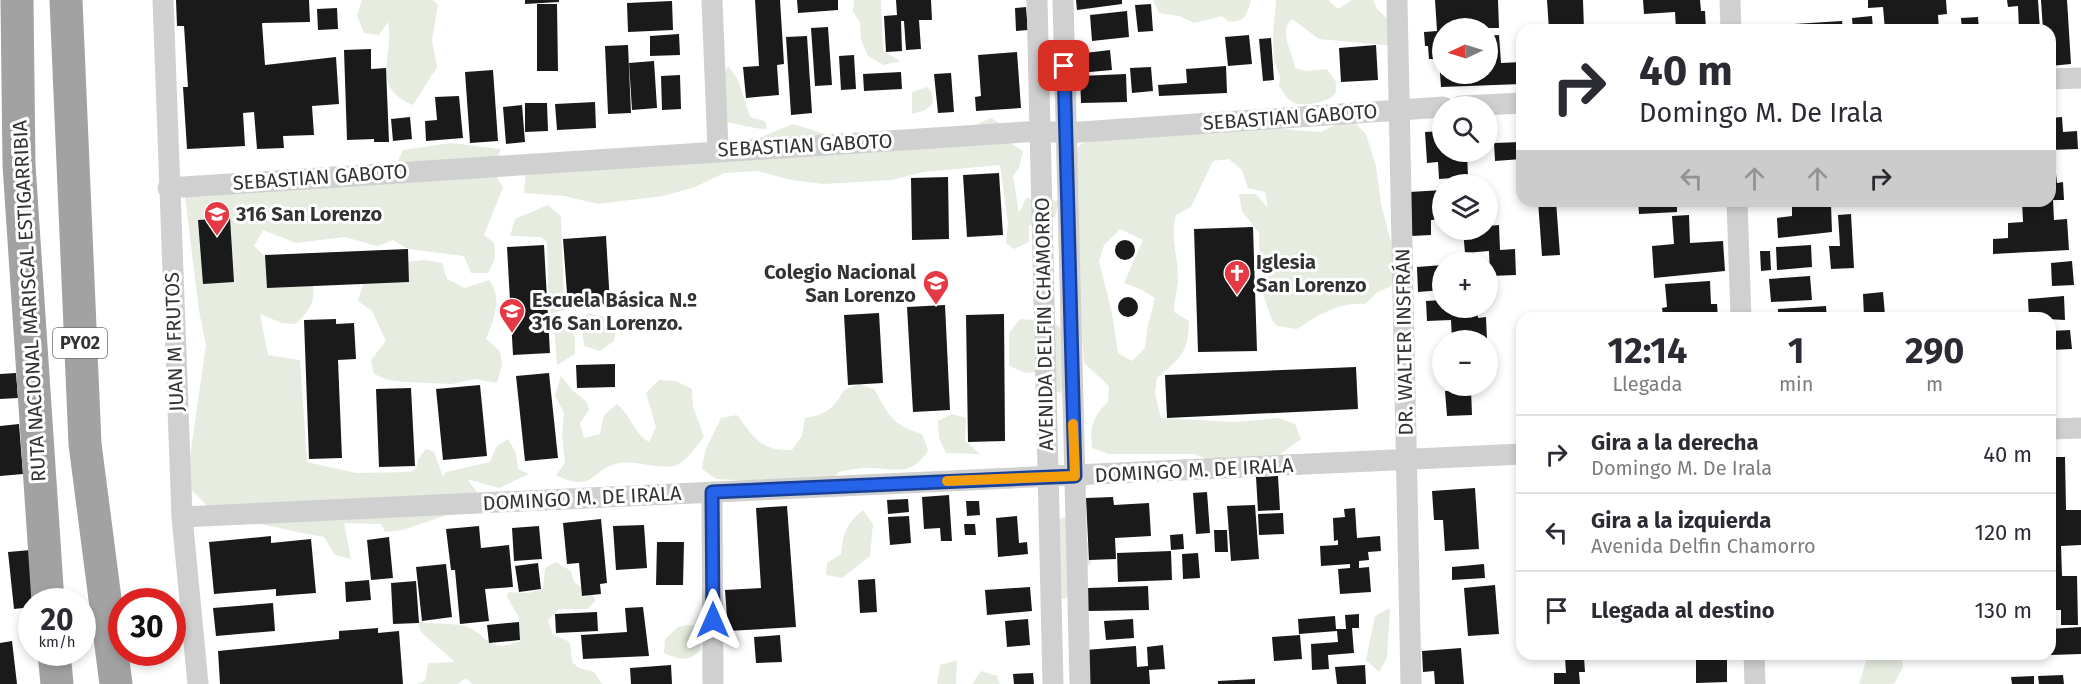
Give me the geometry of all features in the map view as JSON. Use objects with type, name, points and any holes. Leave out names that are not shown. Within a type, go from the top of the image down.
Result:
[{"type":"highway","name":"RUTA NACIONAL MARISCAL ESTIGARRIBIA","points":[[16,0],[20,177],[47,588]]},
{"type":"highway","name":"PY02","points":[[66,0],[85,444],[116,684]]},
{"type":"highway","points":[[55,666],[57,684]]},
{"type":"street","name":"JUAN M FRUTOS","points":[[163,0],[168,188],[182,517],[198,684]]},
{"type":"street","points":[[712,0],[718,150]]},
{"type":"street","name":"AVENIDA DELFIN CHAMORRO","points":[[1037,0],[1053,684]]},
{"type":"street","name":"AVENIDA DELFIN CHAMORRO","points":[[1063,0],[1080,684]]},
{"type":"street","name":"DR. WALTER INSFRÁN","points":[[1397,0],[1411,684]]},
{"type":"street","points":[[1730,0],[1731,24]]},
{"type":"street","points":[[2056,80],[2081,78]]},
{"type":"street","points":[[1498,104],[1516,103]]},
{"type":"street","name":"SEBASTIAN GABOTO","points":[[168,188],[718,150],[1040,131],[1066,133],[1432,108]]},
{"type":"street","points":[[1737,207],[1741,312]]},
{"type":"street","points":[[2056,429],[2081,428]]},
{"type":"street","name":"DOMINGO M. DE IRALA","points":[[182,517],[1516,454]]},
{"type":"street","points":[[712,492],[713,684]]},
{"type":"street","points":[[1754,660],[1755,684]]},
{"type":"shaded area","points":[[362,0],[433,0],[438,5],[432,40],[437,67],[413,105],[399,97],[391,89],[387,80],[388,22],[379,35],[364,33],[357,16]]},
{"type":"shaded area","points":[[854,0],[881,0],[883,51],[900,61],[884,65],[868,56],[861,40],[860,23],[853,11]]},
{"type":"shaded area","points":[[1153,0],[1251,0],[1246,14],[1238,21],[1228,21],[1222,16],[1194,23],[1179,16],[1159,13]]},
{"type":"shaded area","points":[[1276,0],[1328,0],[1338,9],[1352,0],[1373,0],[1378,10],[1393,24],[1395,46],[1319,39],[1292,19],[1288,24],[1286,36],[1295,68],[1306,71],[1327,69],[1336,82],[1336,90],[1333,96],[1320,102],[1299,104],[1292,102],[1279,86],[1280,77],[1274,60],[1273,34]]},
{"type":"shaded area","points":[[728,66],[738,80],[750,117],[765,121],[767,129],[721,122],[719,81]]},
{"type":"shaded area","points":[[927,87],[932,92],[933,103],[926,110],[912,114],[912,92]]},
{"type":"shaded area","points":[[991,118],[1006,127],[1009,142],[1023,151],[1019,168],[1013,176],[1019,213],[1026,198],[1059,201],[1055,217],[1039,220],[1029,226],[1029,242],[1014,249],[1006,243],[1008,223],[1000,165],[923,172],[892,180],[823,184],[791,180],[758,171],[724,173],[695,187],[663,196],[598,204],[564,196],[524,193],[526,170],[730,150],[793,124],[858,144],[955,134]]},
{"type":"shaded area","points":[[1354,122],[1366,134],[1376,166],[1381,204],[1394,253],[1396,269],[1391,286],[1376,293],[1365,304],[1337,307],[1297,329],[1277,326],[1272,320],[1260,286],[1259,233],[1242,211],[1239,194],[1256,194],[1268,208],[1265,192],[1248,188],[1242,170],[1229,159],[1213,161],[1191,207],[1176,215],[1174,223],[1178,278],[1174,312],[1189,321],[1187,341],[1182,354],[1157,378],[1155,394],[1161,418],[1235,422],[1279,418],[1295,424],[1301,439],[1279,455],[1265,459],[1210,460],[1193,454],[1108,454],[1092,448],[1093,423],[1108,402],[1109,386],[1084,363],[1069,158],[1080,145],[1111,129],[1267,128],[1321,132],[1337,124]],"holes":[[[1120,229],[1143,240],[1124,283],[1155,298],[1145,348],[1132,361],[1118,353],[1112,313],[1099,261],[1104,245]]]},
{"type":"shaded area","points":[[451,143],[501,149],[492,170],[503,187],[484,235],[494,243],[495,259],[488,273],[471,273],[464,256],[408,249],[393,240],[377,246],[345,237],[296,243],[263,230],[254,246],[278,269],[312,280],[313,288],[311,304],[296,324],[282,323],[260,314],[268,355],[300,360],[307,462],[356,473],[411,472],[417,467],[418,459],[426,449],[434,452],[443,477],[446,472],[490,462],[496,447],[508,439],[516,453],[518,469],[529,474],[499,488],[467,479],[477,492],[470,507],[403,530],[385,532],[381,524],[344,523],[351,559],[335,555],[324,537],[218,517],[186,484],[206,345],[199,311],[184,188],[392,174],[403,150]]},
{"type":"shaded area","points":[[548,205],[561,216],[564,299],[567,310],[551,313],[547,242],[541,237],[510,236],[515,219]]},
{"type":"shaded area","points":[[425,260],[442,263],[447,279],[465,288],[489,280],[496,294],[496,309],[486,339],[500,351],[502,365],[497,383],[475,379],[452,384],[405,382],[388,380],[374,374],[371,360],[386,341],[372,311],[358,301],[364,281],[374,265]]},
{"type":"shaded area","points":[[587,313],[604,317],[616,330],[614,341],[600,351],[584,346],[582,329]]},
{"type":"shaded area","points":[[1020,319],[1050,321],[1065,330],[1070,361],[1061,393],[1045,388],[1045,371],[1026,373],[1009,366],[1009,333]]},
{"type":"shaded area","points":[[567,323],[575,337],[575,354],[557,365],[554,328]]},
{"type":"shaded area","points":[[561,376],[572,390],[587,402],[589,410],[580,423],[584,438],[600,434],[604,415],[617,404],[643,438],[649,442],[656,427],[646,393],[659,380],[676,381],[692,389],[693,406],[704,437],[682,462],[668,467],[619,463],[585,481],[578,482],[556,475],[565,463],[562,435],[564,413],[555,396]]},
{"type":"shaded area","points":[[860,384],[875,390],[888,413],[898,423],[922,434],[928,450],[917,464],[897,470],[865,468],[839,472],[828,484],[716,479],[702,469],[705,451],[721,418],[737,415],[759,442],[772,448],[792,450],[802,436],[805,418],[824,413],[837,402],[844,390]]},
{"type":"shaded area","points":[[952,414],[966,418],[965,441],[980,454],[946,453],[939,438],[938,421]]},
{"type":"shaded area","points":[[863,510],[873,524],[870,556],[842,578],[826,575],[827,563],[841,554],[847,529],[853,519]]},
{"type":"shaded area","points":[[1064,517],[1087,541],[1093,557],[1090,565],[1073,567],[1066,599],[1049,596],[1047,524]]},
{"type":"shaded area","points":[[556,562],[571,571],[574,582],[581,587],[582,598],[592,595],[596,600],[588,609],[559,609],[548,620],[553,635],[569,642],[573,663],[579,668],[594,672],[602,684],[472,684],[466,678],[458,684],[415,684],[425,681],[428,663],[455,662],[421,632],[418,624],[420,620],[425,623],[464,626],[500,646],[520,641],[519,618],[506,595],[509,592],[528,593],[543,589],[545,568]]},
{"type":"shaded area","points":[[1390,608],[1387,658],[1379,672],[1366,660],[1375,616]]},
{"type":"shaded area","points":[[696,626],[700,633],[701,650],[692,657],[684,659],[664,653],[665,639],[678,627]]},
{"type":"shaded area","points":[[957,660],[956,684],[937,684],[940,665]]},
{"type":"shaded area","points":[[1866,660],[1902,660],[1903,667],[1894,684],[1859,684]]},
{"type":"shaded area","points":[[981,671],[997,676],[1000,684],[972,684]]},
{"type":"building","points":[[176,0],[309,0],[310,22],[262,23],[265,65],[336,57],[339,104],[312,106],[314,135],[283,136],[284,148],[257,149],[254,112],[243,113],[245,146],[187,149],[183,87],[188,87],[184,26],[177,26]]},
{"type":"building","points":[[525,0],[559,0],[559,2],[525,4]]},
{"type":"building","points":[[755,0],[780,0],[784,64],[777,65],[779,95],[746,98],[743,67],[759,66]]},
{"type":"building","points":[[797,0],[838,0],[838,10],[798,13]]},
{"type":"building","points":[[896,0],[931,0],[932,20],[919,20],[921,49],[906,50],[904,21],[901,21],[902,51],[886,52],[884,16],[897,15]]},
{"type":"building","points":[[1076,0],[1122,0],[1122,4],[1077,10]]},
{"type":"building","points":[[1435,0],[1498,0],[1499,28],[1498,18],[1436,18]]},
{"type":"building","points":[[1547,0],[1583,0],[1584,24],[1549,24]]},
{"type":"building","points":[[1643,0],[1700,0],[1701,11],[1705,11],[1706,24],[1676,24],[1675,12],[1644,14]]},
{"type":"building","points":[[1868,0],[1946,0],[1947,14],[1938,15],[1939,24],[1884,24],[1883,7],[1868,8]]},
{"type":"building","points":[[2007,0],[2038,0],[2040,24],[2019,24],[2018,6],[2008,7]]},
{"type":"building","points":[[2041,0],[2067,0],[2071,64],[2056,65],[2056,24],[2043,24]]},
{"type":"building","points":[[672,1],[673,30],[628,32],[627,3]]},
{"type":"building","points":[[537,4],[557,4],[558,71],[537,71]]},
{"type":"building","points":[[1151,4],[1153,31],[1138,32],[1135,5]]},
{"type":"building","points":[[1026,7],[1028,30],[1016,31],[1015,8]]},
{"type":"building","points":[[337,8],[338,29],[318,30],[317,9]]},
{"type":"building","points":[[1127,11],[1129,37],[1092,41],[1090,15]]},
{"type":"building","points":[[1872,16],[1873,24],[1852,24],[1852,18]]},
{"type":"building","points":[[1978,17],[1979,24],[1962,24],[1961,18]]},
{"type":"building","points":[[1842,21],[1842,24],[1794,24]]},
{"type":"building","points":[[828,27],[832,85],[815,86],[811,28]]},
{"type":"building","points":[[1432,31],[1432,59],[1429,59],[1428,46],[1425,46],[1424,32]]},
{"type":"building","points":[[679,34],[680,55],[650,56],[650,36]]},
{"type":"building","points":[[1249,35],[1252,64],[1228,66],[1225,37]]},
{"type":"building","points":[[1498,35],[1501,63],[1516,62],[1516,84],[1441,87],[1441,84],[1498,84]]},
{"type":"building","points":[[807,36],[812,113],[791,115],[786,37]]},
{"type":"building","points":[[1271,38],[1274,80],[1263,81],[1259,39]]},
{"type":"building","points":[[628,45],[631,113],[608,114],[605,46]]},
{"type":"building","points":[[1376,45],[1378,80],[1341,82],[1339,48]]},
{"type":"building","points":[[371,49],[371,69],[386,68],[389,142],[374,142],[374,139],[347,140],[344,50]]},
{"type":"building","points":[[1110,50],[1112,70],[1079,73],[1077,54]]},
{"type":"building","points":[[1017,52],[1021,108],[976,111],[975,97],[981,96],[978,55]]},
{"type":"building","points":[[854,55],[856,89],[841,90],[839,56]]},
{"type":"building","points":[[654,61],[657,108],[632,110],[629,63]]},
{"type":"building","points":[[1226,66],[1227,93],[1159,96],[1158,85],[1187,83],[1186,69]]},
{"type":"building","points":[[1151,67],[1153,91],[1132,93],[1130,68]]},
{"type":"building","points":[[493,70],[498,141],[470,143],[465,72]]},
{"type":"building","points":[[901,72],[902,89],[864,91],[863,74]]},
{"type":"building","points":[[951,73],[954,112],[938,113],[934,74]]},
{"type":"building","points":[[1126,74],[1127,102],[1081,103],[1080,76]]},
{"type":"building","points":[[680,75],[681,109],[662,110],[661,76]]},
{"type":"building","points":[[459,96],[463,138],[426,141],[425,121],[437,120],[435,97]]},
{"type":"building","points":[[595,102],[596,128],[557,130],[555,104]]},
{"type":"building","points":[[525,103],[547,103],[548,131],[525,132]]},
{"type":"building","points":[[522,105],[525,142],[506,144],[503,107]]},
{"type":"building","points":[[410,117],[412,139],[393,141],[391,119]]},
{"type":"building","points":[[2062,117],[2063,132],[2077,131],[2078,149],[2056,150],[2056,118]]},
{"type":"building","points":[[1425,132],[1432,132],[1432,162],[1438,162],[1427,163]]},
{"type":"building","points":[[1516,142],[1516,159],[1498,161],[1498,143]]},
{"type":"building","points":[[1438,162],[1467,162],[1468,174],[1439,174]]},
{"type":"building","points":[[999,173],[1003,235],[967,237],[963,175]]},
{"type":"building","points":[[2056,174],[2057,183],[2063,182],[2064,200],[2056,200]]},
{"type":"building","points":[[948,177],[949,239],[912,240],[911,178]]},
{"type":"building","points":[[1432,191],[1431,235],[1411,236],[1409,192]]},
{"type":"building","points":[[1538,207],[1556,207],[1560,255],[1542,256]]},
{"type":"building","points":[[1638,207],[1677,207],[1677,212],[1639,214]]},
{"type":"building","points":[[1792,207],[1831,207],[1832,232],[1778,238],[1777,218],[1792,216]]},
{"type":"building","points":[[2022,207],[2053,207],[2054,220],[2067,219],[2069,250],[1993,254],[1993,239],[2008,238],[2008,223],[2023,222]]},
{"type":"building","points":[[1851,214],[1854,268],[1831,269],[1829,246],[1840,246],[1838,215]]},
{"type":"building","points":[[1689,215],[1690,243],[1723,241],[1725,271],[1654,278],[1652,246],[1674,244],[1672,216]]},
{"type":"building","points":[[230,218],[234,282],[203,284],[198,220]]},
{"type":"building","points":[[1498,225],[1500,250],[1515,249],[1516,275],[1498,276],[1498,252],[1465,252],[1464,240],[1498,240]]},
{"type":"building","points":[[1253,227],[1257,351],[1198,352],[1194,229]]},
{"type":"building","points":[[606,236],[610,304],[568,307],[563,239]]},
{"type":"building","points":[[1125,240],[1132,243],[1135,250],[1132,257],[1125,260],[1118,257],[1115,250],[1118,243]]},
{"type":"building","points":[[544,245],[550,353],[513,355],[507,247]]},
{"type":"building","points":[[1811,245],[1812,267],[1777,270],[1776,247]]},
{"type":"building","points":[[408,249],[409,282],[267,288],[265,255]]},
{"type":"building","points":[[1760,251],[1770,251],[1771,270],[1761,271]]},
{"type":"building","points":[[2072,261],[2074,285],[2052,286],[2051,263]]},
{"type":"building","points":[[1432,266],[1432,291],[1418,292],[1417,267]]},
{"type":"building","points":[[1810,276],[1812,300],[1771,302],[1769,279]]},
{"type":"building","points":[[1710,281],[1711,304],[1717,304],[1718,312],[1663,312],[1662,308],[1667,307],[1665,284]]},
{"type":"building","points":[[1883,292],[1885,312],[1864,312],[1863,294]]},
{"type":"building","points":[[2064,296],[2065,320],[2056,320],[2056,312],[2029,312],[2028,299]]},
{"type":"building","points":[[1128,297],[1135,300],[1138,307],[1135,314],[1128,317],[1121,314],[1118,307],[1121,300]]},
{"type":"building","points":[[1426,301],[1432,301],[1432,318],[1486,318],[1487,330],[1452,330],[1451,320],[1427,321]]},
{"type":"building","points":[[945,305],[950,410],[913,412],[907,307]]},
{"type":"building","points":[[1826,306],[1826,312],[1778,312],[1778,309]]},
{"type":"building","points":[[879,313],[883,383],[848,385],[844,315]]},
{"type":"building","points":[[1004,314],[1005,441],[968,442],[966,315]]},
{"type":"building","points":[[336,319],[336,324],[354,323],[356,359],[338,360],[342,458],[309,459],[304,320]]},
{"type":"building","points":[[2070,330],[2072,349],[2056,350],[2056,331]]},
{"type":"building","points":[[615,364],[615,387],[577,388],[576,365]]},
{"type":"building","points":[[1356,367],[1358,409],[1167,418],[1165,375]]},
{"type":"building","points":[[16,373],[18,398],[0,399],[0,374]]},
{"type":"building","points":[[549,373],[558,458],[525,461],[516,376]]},
{"type":"building","points":[[480,385],[487,456],[443,460],[436,389]]},
{"type":"building","points":[[411,388],[415,466],[379,467],[376,389]]},
{"type":"building","points":[[1445,396],[1471,396],[1472,415],[1447,416]]},
{"type":"building","points":[[19,424],[23,474],[0,476],[0,426]]},
{"type":"building","points":[[2056,457],[2065,457],[2066,510],[2081,510],[2081,545],[2061,546],[2062,576],[2077,576],[2078,625],[2061,625],[2061,610],[2056,610]]},
{"type":"building","points":[[1278,476],[1280,510],[1258,511],[1256,477]]},
{"type":"building","points":[[1475,488],[1479,549],[1445,551],[1443,520],[1434,520],[1432,491]]},
{"type":"building","points":[[1207,492],[1210,533],[1196,534],[1193,493]]},
{"type":"building","points":[[949,495],[952,541],[941,541],[940,528],[924,529],[922,497]]},
{"type":"building","points":[[1113,497],[1114,505],[1149,503],[1151,536],[1115,538],[1116,559],[1089,560],[1086,498]]},
{"type":"building","points":[[908,499],[909,512],[888,514],[887,500]]},
{"type":"building","points":[[966,501],[979,501],[980,515],[967,516]]},
{"type":"building","points":[[1255,505],[1259,559],[1231,561],[1227,506]]},
{"type":"building","points":[[787,506],[796,627],[728,631],[725,590],[761,588],[756,508]]},
{"type":"building","points":[[1355,508],[1357,538],[1380,536],[1381,551],[1368,552],[1369,560],[1359,561],[1359,568],[1369,567],[1371,592],[1340,594],[1338,569],[1350,568],[1350,564],[1321,566],[1320,546],[1338,545],[1338,540],[1334,541],[1333,518],[1345,517],[1344,509]]},
{"type":"building","points":[[1283,513],[1284,534],[1259,535],[1258,514]]},
{"type":"building","points":[[909,516],[911,543],[890,545],[888,517]]},
{"type":"building","points":[[1017,516],[1019,543],[1027,542],[1028,554],[998,557],[996,518]]},
{"type":"building","points":[[601,519],[607,583],[600,584],[601,594],[582,596],[579,563],[567,564],[563,523]]},
{"type":"building","points":[[964,524],[975,524],[976,535],[965,535]]},
{"type":"building","points":[[644,525],[647,568],[616,570],[613,526]]},
{"type":"building","points":[[479,526],[481,548],[509,545],[513,587],[485,589],[489,621],[460,624],[455,570],[451,570],[446,529]]},
{"type":"building","points":[[539,526],[542,559],[514,561],[512,528]]},
{"type":"building","points":[[1214,530],[1227,530],[1228,552],[1215,552]]},
{"type":"building","points":[[1183,534],[1184,549],[1171,550],[1170,535]]},
{"type":"building","points":[[271,536],[271,543],[311,539],[316,593],[276,596],[276,589],[214,594],[209,542]]},
{"type":"building","points":[[389,537],[393,578],[371,580],[367,540]]},
{"type":"building","points":[[657,542],[684,542],[683,585],[656,585]]},
{"type":"building","points":[[31,550],[32,588],[18,588],[18,609],[14,609],[8,552]]},
{"type":"building","points":[[1171,551],[1172,580],[1118,582],[1117,553]]},
{"type":"building","points":[[1198,553],[1200,578],[1183,579],[1182,554]]},
{"type":"building","points":[[538,563],[541,589],[519,592],[515,566]]},
{"type":"building","points":[[446,564],[452,617],[422,621],[416,567]]},
{"type":"building","points":[[1484,564],[1485,578],[1452,580],[1452,567]]},
{"type":"building","points":[[875,579],[877,612],[860,613],[858,580]]},
{"type":"building","points":[[369,580],[371,600],[346,602],[345,582]]},
{"type":"building","points":[[416,581],[419,623],[393,624],[391,583]]},
{"type":"building","points":[[1495,585],[1499,634],[1468,636],[1464,588]]},
{"type":"building","points":[[1148,586],[1149,610],[1088,611],[1088,588]]},
{"type":"building","points":[[1030,587],[1032,611],[987,615],[985,590]]},
{"type":"building","points":[[273,603],[275,631],[216,636],[213,608]]},
{"type":"building","points":[[643,607],[649,656],[583,659],[581,635],[627,632],[625,608]]},
{"type":"building","points":[[597,612],[598,631],[556,633],[555,614]]},
{"type":"building","points":[[1359,614],[1359,628],[1352,628],[1354,653],[1328,655],[1329,669],[1312,670],[1311,644],[1338,642],[1337,631],[1299,634],[1298,619],[1335,616],[1336,629],[1346,629],[1345,615]]},
{"type":"building","points":[[1028,619],[1030,645],[1007,647],[1005,621]]},
{"type":"building","points":[[1133,619],[1134,638],[1106,640],[1104,621]]},
{"type":"building","points":[[519,622],[520,640],[489,643],[487,625]]},
{"type":"building","points":[[2081,627],[2081,654],[2056,655],[2056,629]]},
{"type":"building","points":[[378,628],[378,633],[399,631],[403,684],[220,684],[218,651],[339,639],[339,631]]},
{"type":"building","points":[[780,635],[782,662],[756,663],[754,637]]},
{"type":"building","points":[[1300,635],[1302,659],[1274,661],[1272,637]]},
{"type":"building","points":[[12,641],[17,684],[0,684],[0,643]]},
{"type":"building","points":[[1163,645],[1165,669],[1149,670],[1150,684],[1087,684],[1085,650],[1136,646],[1137,667],[1148,666],[1147,647]]},
{"type":"building","points":[[1461,648],[1464,684],[1435,684],[1434,671],[1423,672],[1422,651]]},
{"type":"building","points":[[1565,660],[1584,660],[1585,672],[1579,672],[1580,684],[1554,684],[1554,673],[1566,673]]},
{"type":"building","points":[[1696,660],[1727,660],[1727,682],[1696,683]]},
{"type":"building","points":[[671,665],[672,684],[631,684],[630,668]]},
{"type":"building","points":[[1365,665],[1366,684],[1337,684],[1335,667]]},
{"type":"building","points":[[1033,673],[1034,684],[1014,684],[1013,674]]},
{"type":"building","points":[[2063,675],[2064,684],[2039,684],[2038,676]]},
{"type":"building","points":[[2034,676],[2034,684],[2012,684],[2011,677]]},
{"type":"building","points":[[1255,679],[1255,684],[1218,684],[1218,681]]},
{"type":"slow traffic","points":[[947,481],[1075,476],[1073,424]]},
{"type":"place","name":"316 San Lorenzo","points":[[217,237]]},
{"type":"place","name":"Iglesia San Lorenzo","points":[[1237,296]]},
{"type":"place","name":"Colegio Nacional San Lorenzo","points":[[936,306]]},
{"type":"place","name":"Escuela Básica N.º 316 San Lorenzo.","points":[[512,334]]},
{"type":"route","points":[[713,620],[712,492],[1075,476],[1064,66]]}]
